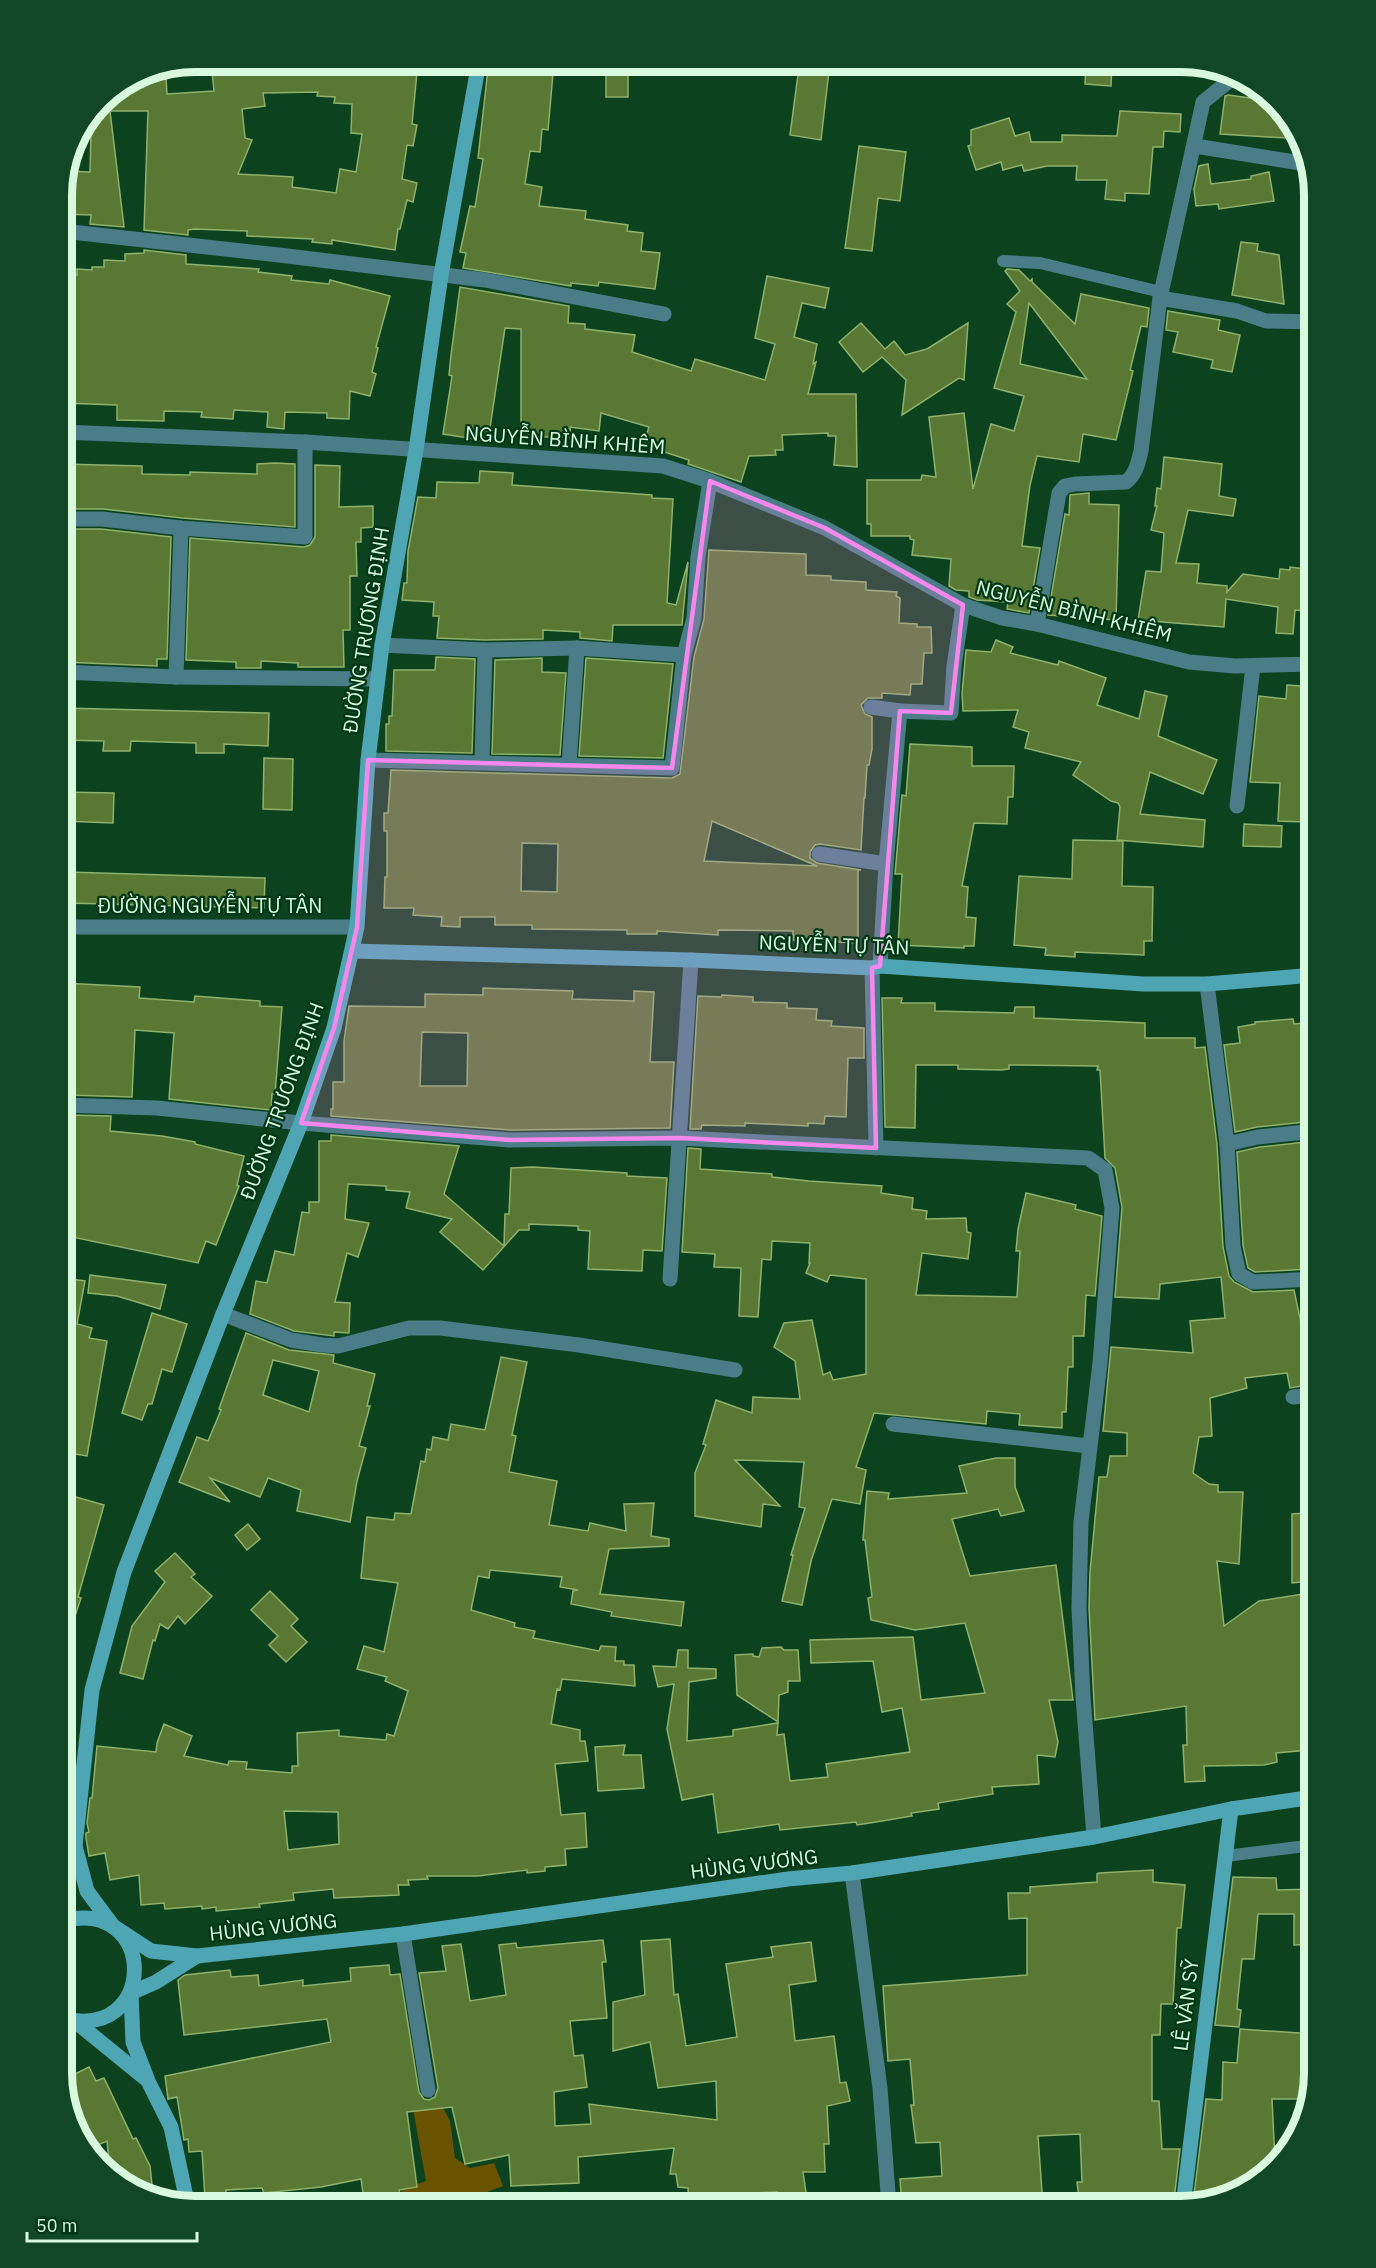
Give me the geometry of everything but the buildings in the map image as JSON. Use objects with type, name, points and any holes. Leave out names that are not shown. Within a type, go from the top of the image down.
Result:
[{"type":"street","name":"ĐƯỜNG TRƯƠNG ĐỊNH","points":[[72,1855],[75,1846],[92,1690],[124,1572],[223,1314],[301,1123],[334,1028],[352,951],[357,927],[368,760],[382,645],[416,450],[441,275],[477,72]]},
{"type":"street","points":[[1037,624],[1059,493],[1065,486],[1075,484],[1126,483],[1137,466],[1141,451],[1161,295],[1203,102],[1228,82]]},
{"type":"street","points":[[1194,146],[1300,163]]},
{"type":"street","points":[[72,232],[441,275],[540,290],[664,315]]},
{"type":"street","points":[[1161,295],[1237,311],[1266,321],[1304,322]]},
{"type":"street","name":"NGUYỄN BÌNH KHIÊM","points":[[72,432],[305,442],[663,466],[710,481],[825,528],[963,605],[1002,618],[1037,624],[1190,662],[1253,666],[1304,664]]},
{"type":"street","points":[[72,519],[102,519],[181,528],[305,537],[305,442]]},
{"type":"street","points":[[368,760],[672,768],[684,655],[694,618],[698,557],[710,481]]},
{"type":"street","points":[[176,677],[181,528]]},
{"type":"street","points":[[871,707],[900,711],[951,713],[954,666],[963,605]]},
{"type":"street","points":[[382,645],[485,650],[577,648],[684,655]]},
{"type":"street","points":[[569,764],[577,648]]},
{"type":"street","points":[[482,762],[485,650]]},
{"type":"street","points":[[1237,806],[1253,666]]},
{"type":"street","points":[[72,672],[176,677],[378,679]]},
{"type":"street","points":[[876,1148],[876,967],[900,711]]},
{"type":"street","points":[[819,854],[886,864]]},
{"type":"street","name":"ĐƯỜNG NGUYỄN TỰ TÂN","points":[[72,927],[357,927]]},
{"type":"street","name":"NGUYỄN TỰ TÂN","points":[[352,951],[876,967],[1143,984],[1207,984],[1304,976]]},
{"type":"street","points":[[670,1279],[691,960]]},
{"type":"street","points":[[1207,984],[1227,1144],[1233,1246],[1239,1274],[1253,1282],[1304,1279]]},
{"type":"street","points":[[72,1105],[157,1108],[301,1123],[510,1140],[680,1138],[1088,1158],[1105,1170],[1112,1208],[1100,1363],[1082,1522],[1079,1608],[1083,1697],[1094,1837]]},
{"type":"street","points":[[1227,1144],[1258,1137],[1304,1132]]},
{"type":"street","points":[[223,1314],[291,1340],[322,1345],[338,1346],[409,1328],[440,1328],[579,1345],[735,1370]]},
{"type":"street","points":[[1293,1397],[1304,1396]]},
{"type":"street","points":[[893,1424],[1089,1446]]},
{"type":"street","name":"HÙNG VƯƠNG","points":[[197,1956],[403,1934],[789,1879],[852,1873],[1094,1837],[1231,1809],[1304,1798]]},
{"type":"street","name":"LÊ VĂN SỸ","points":[[1184,2196],[1231,1809]]},
{"type":"street","name":"ĐƯỜNG TRƯƠNG ĐỊNH","points":[[75,1846],[87,1891],[126,1939],[133,1956],[135,1975],[130,1994],[133,2042],[148,2081],[171,2127],[186,2196]]},
{"type":"street","points":[[852,1873],[880,2088],[888,2196]]},
{"type":"street","points":[[72,1919],[96,1919],[114,1926],[151,1951],[197,1956]]},
{"type":"street","points":[[403,1934],[428,2090]]},
{"type":"street","points":[[72,2022],[92,2021],[107,2016],[130,1994],[156,1982],[197,1956]]},
{"type":"street","points":[[72,2026],[148,2081]]},
{"type":"lane","points":[[1003,261],[1040,263],[1161,295]]},
{"type":"lane","points":[[1226,1856],[1304,1846]]},
{"type":"highlighted area","points":[[710,481],[825,528],[963,605],[951,713],[900,711],[880,966],[872,968],[876,1148],[680,1138],[510,1140],[301,1123],[334,1028],[357,927],[368,760],[672,768]]},
{"type":"shaded area","points":[[441,2104],[450,2121],[455,2158],[470,2168],[494,2163],[503,2186],[476,2196],[400,2196],[403,2189],[426,2181],[413,2109]]}]
